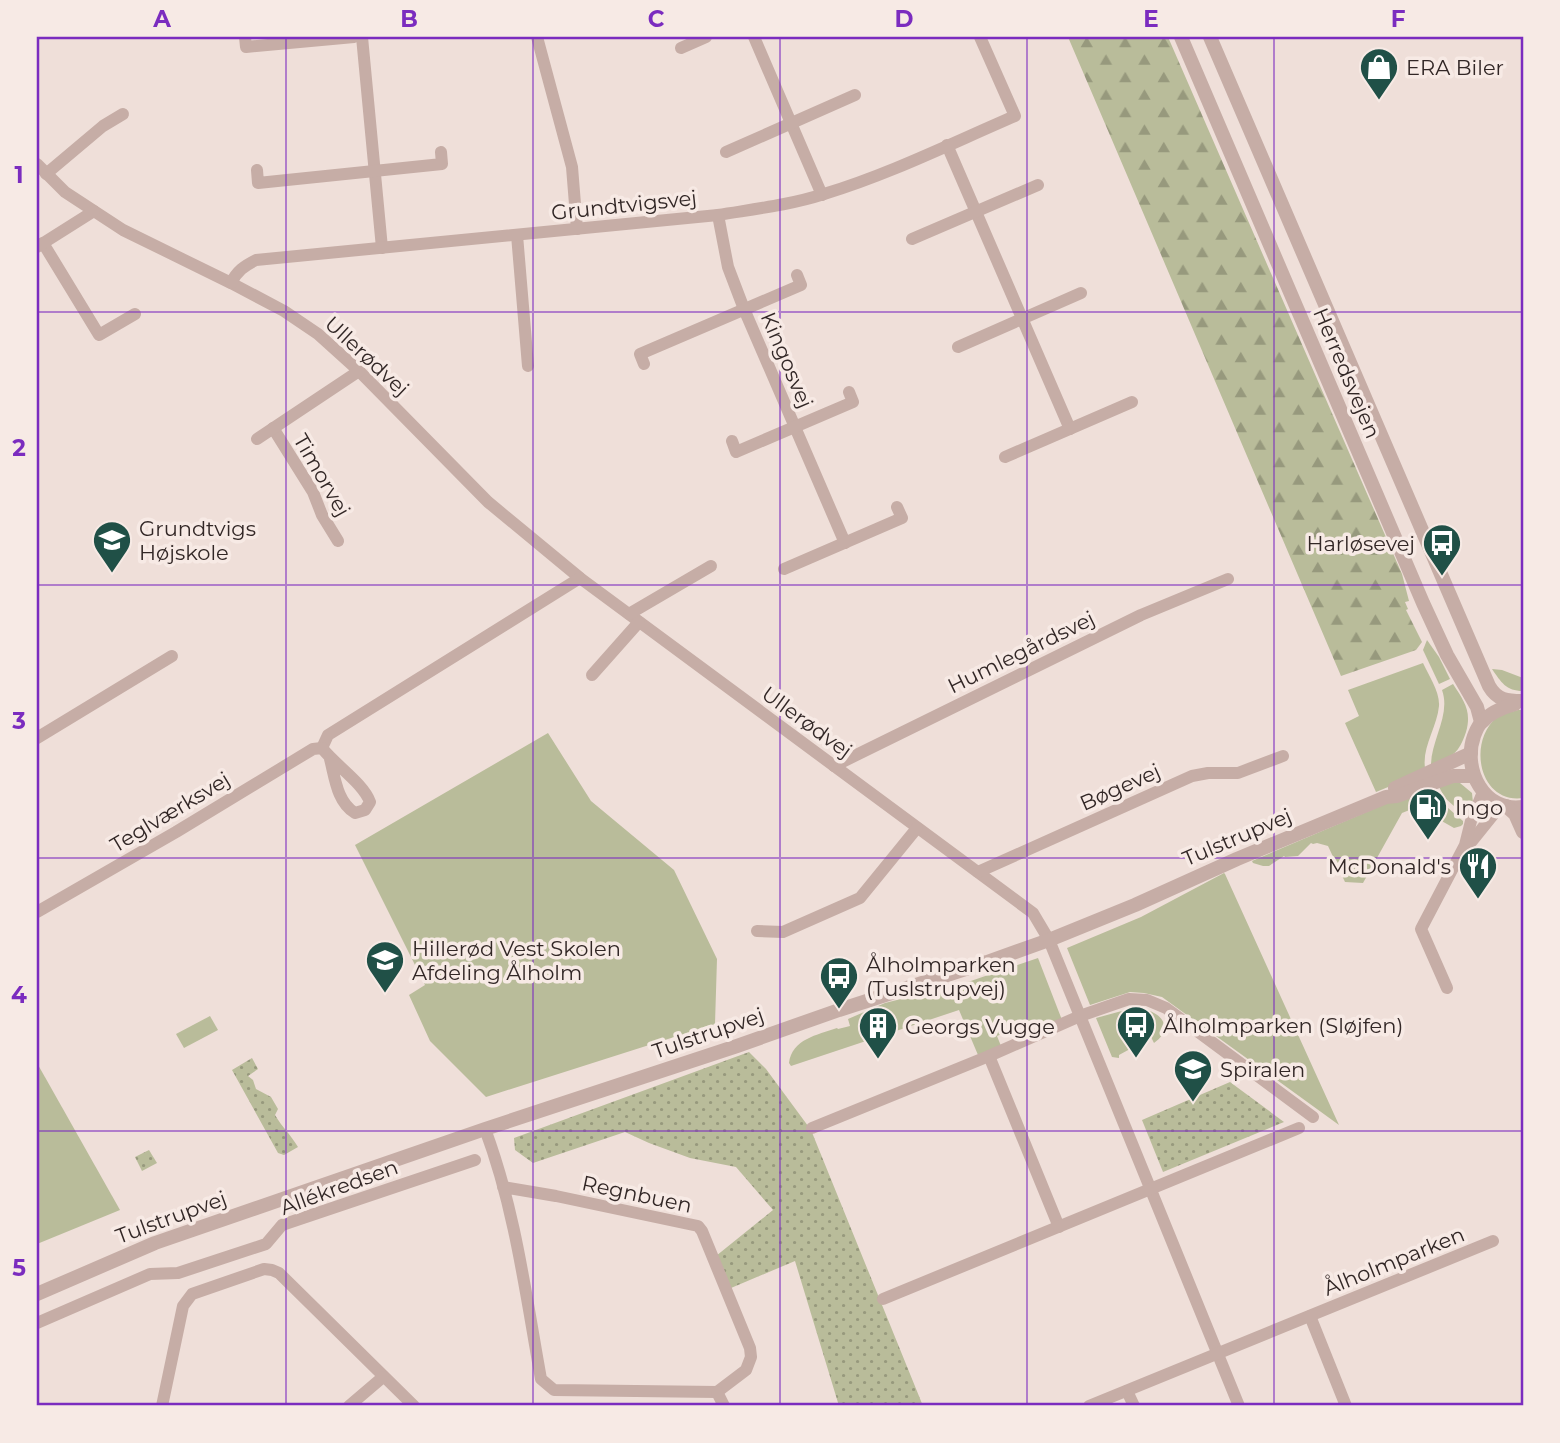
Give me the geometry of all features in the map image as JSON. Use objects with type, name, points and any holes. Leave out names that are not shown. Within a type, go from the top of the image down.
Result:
[{"type":"street","points":[[245,37],[246,47],[354,37]]},
{"type":"street","points":[[362,37],[382,248]]},
{"type":"street","points":[[537,37],[572,167],[577,229]]},
{"type":"street","points":[[681,48],[706,37]]},
{"type":"street","points":[[754,37],[822,195]]},
{"type":"street","name":"Grundtvigsvej","points":[[232,283],[237,272],[256,260],[718,215],[822,195],[868,179],[1014,116],[980,37]]},
{"type":"street","name":"Herredsvejen","points":[[1181,37],[1423,603],[1447,655],[1477,707],[1481,722]]},
{"type":"street","name":"Herredsvejen","points":[[1210,37],[1489,686],[1505,701],[1522,702]]},
{"type":"street","points":[[726,152],[855,95]]},
{"type":"street","points":[[41,169],[123,114]]},
{"type":"street","points":[[947,145],[1070,429]]},
{"type":"street","points":[[257,170],[258,183],[442,164],[441,152]]},
{"type":"street","name":"Ullerødvej","points":[[41,169],[65,192],[123,230],[232,283],[284,311],[318,334],[359,371],[488,502],[580,578],[1033,913],[1049,940]]},
{"type":"street","points":[[912,239],[1038,185]]},
{"type":"street","points":[[94,211],[40,245],[99,335],[135,314]]},
{"type":"street","name":"Kingosvej","points":[[718,215],[728,267],[744,309],[845,543]]},
{"type":"street","points":[[517,235],[528,366]]},
{"type":"street","name":"Kingosvej","points":[[644,364],[640,354],[801,285],[797,275]]},
{"type":"street","points":[[958,347],[1081,293]]},
{"type":"street","name":"Timorvej","points":[[257,439],[359,371]]},
{"type":"street","name":"Kingosvej","points":[[732,441],[736,452],[853,402],[849,392]]},
{"type":"street","points":[[1005,457],[1132,402]]},
{"type":"street","name":"Timorvej","points":[[273,428],[313,492],[322,515],[338,541]]},
{"type":"street","points":[[784,569],[902,518],[897,508]]},
{"type":"street","points":[[592,675],[634,618],[710,566]]},
{"type":"street","name":"Teglværksvej","points":[[37,912],[313,749],[326,754],[328,735],[580,578]]},
{"type":"street","name":"Humlegårdsvej","points":[[834,766],[1141,615],[1228,579]]},
{"type":"street","points":[[37,738],[172,656]]},
{"type":"street","points":[[1522,702],[1505,707],[1481,722],[1472,741],[1471,753],[1474,776],[1483,793],[1515,814],[1523,831]]},
{"type":"street","name":"Tulstrupvej","points":[[1386,797],[1396,787],[1471,753]]},
{"type":"street","name":"Bøgevej","points":[[978,872],[1192,776],[1238,773],[1283,756]]},
{"type":"street","name":"Tulstrupvej","points":[[37,1294],[155,1243],[1049,940],[1386,797],[1397,796],[1453,776],[1474,776]]},
{"type":"street","points":[[1447,988],[1421,929],[1465,845],[1471,821],[1483,793]]},
{"type":"street","points":[[1503,806],[1523,807]]},
{"type":"street","points":[[1465,845],[1472,841],[1503,806]]},
{"type":"street","points":[[757,931],[783,932],[860,898],[917,828]]},
{"type":"street","points":[[1049,940],[1239,1406]]},
{"type":"street","points":[[812,1128],[1080,1016],[1129,999],[1147,1000],[1166,1008],[1313,1117]]},
{"type":"street","points":[[989,1056],[1059,1227]]},
{"type":"street","points":[[883,1299],[1299,1128]]},
{"type":"street","points":[[485,1129],[516,1241],[541,1379],[554,1390],[717,1392],[724,1406]]},
{"type":"street","name":"Allékredsen","points":[[37,1323],[150,1274],[178,1273],[266,1244],[282,1225],[475,1160]]},
{"type":"street","name":"Regnbuen","points":[[503,1187],[698,1226],[750,1348],[751,1357],[746,1370],[717,1392]]},
{"type":"street","name":"Ålholmparken","points":[[1089,1406],[1493,1241]]},
{"type":"street","points":[[222,1259],[229,1281]]},
{"type":"street","points":[[162,1406],[183,1306],[192,1294],[264,1269],[279,1273],[414,1406]]},
{"type":"street","name":"Ålholmparken","points":[[1310,1316],[1346,1406]]},
{"type":"street","points":[[349,1406],[383,1377]]},
{"type":"street","points":[[1127,1391],[1134,1406]]},
{"type":"green space","points":[[1068,37],[1168,37],[1402,574],[1409,601],[1405,602],[1408,609],[1406,610],[1422,642],[1416,650],[1341,676]]},
{"type":"green space","points":[[1427,640],[1450,679],[1439,684],[1423,650]]},
{"type":"green space","points":[[1423,663],[1439,701],[1436,722],[1426,752],[1425,768],[1376,792],[1345,723],[1359,716],[1348,690]]},
{"type":"green space","points":[[1492,669],[1523,678],[1523,691],[1508,687]]},
{"type":"green space","points":[[1453,684],[1464,701],[1468,725],[1454,754],[1431,765],[1444,709],[1442,690]]},
{"type":"green space","points":[[1523,710],[1523,798],[1508,797],[1496,791],[1482,769],[1480,755],[1482,741],[1497,717]]},
{"type":"green space","points":[[548,733],[591,801],[674,870],[717,959],[715,1024],[486,1097],[430,1041],[409,995],[425,985],[355,845]]},
{"type":"green space","points":[[1460,783],[1472,793],[1473,803],[1468,816],[1445,798],[1438,785]]},
{"type":"green space","points":[[1433,787],[1440,801],[1463,821],[1463,824],[1454,828],[1417,807],[1402,813],[1363,883],[1345,882],[1328,846],[1317,843],[1311,843],[1298,856],[1284,856],[1269,866],[1252,861],[1397,799]]},
{"type":"green space","points":[[1224,873],[1339,1125],[1162,997],[1130,992],[1090,1005],[1067,948],[1141,917]]},
{"type":"green space","points":[[1038,958],[1062,1020],[1039,1030],[1035,1020],[997,1036],[1001,1046],[978,1055],[959,1010],[791,1066],[789,1063],[791,1055],[800,1043],[837,1028],[850,1026],[848,1019],[885,1003],[965,983]]},
{"type":"green space","points":[[1129,1009],[1147,1010],[1158,1016],[1164,1024],[1163,1034],[1154,1043],[1149,1033],[1133,1039],[1134,1044],[1130,1049],[1119,1055],[1119,1058],[1112,1057],[1096,1018]]},
{"type":"green space","points":[[210,1016],[218,1030],[184,1048],[176,1034]]},
{"type":"green space","points":[[749,1052],[766,1069],[811,1130],[923,1406],[839,1406],[795,1261],[731,1288],[716,1256],[773,1210],[736,1167],[690,1158],[625,1132],[533,1163],[515,1150],[514,1138]]},
{"type":"green space","points":[[252,1058],[258,1069],[248,1076],[253,1080],[256,1089],[271,1097],[278,1109],[275,1115],[298,1147],[284,1155],[278,1153],[232,1070]]},
{"type":"green space","points":[[37,1063],[120,1210],[37,1244]]},
{"type":"green space","points":[[1230,1082],[1284,1122],[1163,1172],[1142,1120]]},
{"type":"green space","points":[[149,1150],[157,1163],[142,1171],[135,1157]]},
{"type":"place","name":"ERA Biler","points":[[1379,101]]},
{"type":"place","name":"Grundtvigs Højskole","points":[[112,574]]},
{"type":"place","name":"Harløsevej","points":[[1442,577]]},
{"type":"place","name":"Ingo","points":[[1428,841]]},
{"type":"place","name":"McDonald's","points":[[1478,900]]},
{"type":"place","name":"Hillerød Vest Skolen Afdeling Ålholm","points":[[385,994]]},
{"type":"place","name":"Ålholmparken (Tuslstrupvej)","points":[[839,1010]]},
{"type":"place","name":"Ålholmparken (Sløjfen)","points":[[1136,1059]]},
{"type":"place","name":"Georgs Vugge","points":[[878,1060]]},
{"type":"place","name":"Spiralen","points":[[1193,1103]]}]
